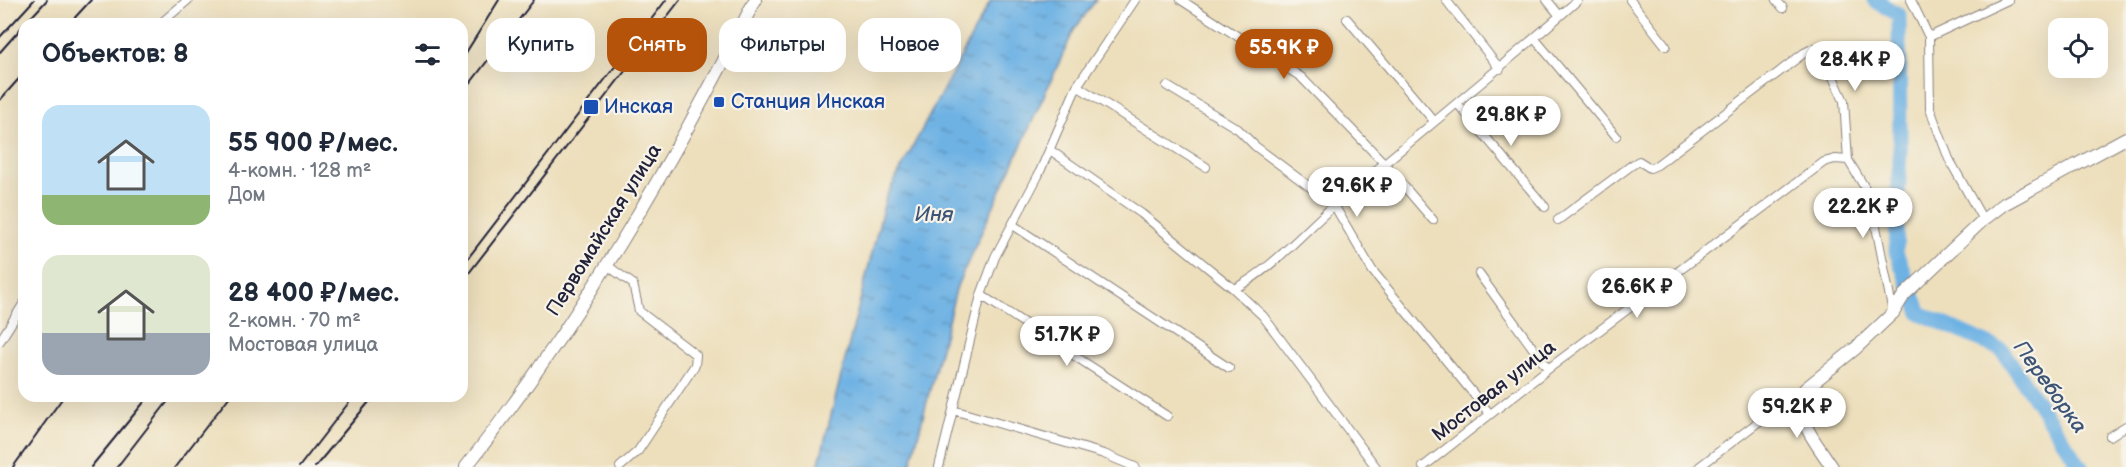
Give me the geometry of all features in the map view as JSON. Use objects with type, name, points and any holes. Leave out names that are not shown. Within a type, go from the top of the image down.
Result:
[{"type":"main road","name":"Первомайская улица","points":[[466,467],[520,398],[608,266],[692,124],[755,0]]},
{"type":"main road","points":[[1832,467],[1801,414],[1799,398],[1805,389],[1857,348],[1893,313],[1904,295],[1983,220],[2004,204],[2126,138]]},
{"type":"street","points":[[167,18],[188,0]]},
{"type":"street","points":[[939,467],[981,295],[995,257],[1050,150],[1077,86],[1135,0]]},
{"type":"street","points":[[1181,0],[1301,77],[1384,163],[1433,220]]},
{"type":"street","points":[[1446,0],[1500,69]]},
{"type":"street","points":[[1547,0],[1560,16]]},
{"type":"street","points":[[1234,289],[1250,280],[1334,205],[1500,69],[1578,0]]},
{"type":"street","points":[[1630,0],[1666,46]]},
{"type":"street","points":[[1776,0],[1783,8]]},
{"type":"street","points":[[1911,0],[1929,37],[1930,109],[1949,159],[1983,220]]},
{"type":"street","points":[[1929,37],[2008,0]]},
{"type":"street","points":[[1347,19],[1434,121]]},
{"type":"street","points":[[1534,39],[1616,136]]},
{"type":"street","points":[[1558,220],[1639,161],[1650,168],[1657,165],[1804,53],[1814,48],[1822,53],[1844,101],[1848,159],[1870,196],[1893,313]]},
{"type":"street","points":[[1077,86],[1206,168]]},
{"type":"street","points":[[1167,86],[1238,129],[1255,146],[1334,205],[1372,270],[1490,414]]},
{"type":"street","points":[[1456,104],[1545,207]]},
{"type":"street","points":[[1050,150],[1142,214],[1234,289],[1263,316],[1376,467]]},
{"type":"street","name":"Мостовая улица","points":[[1424,467],[1548,369],[1824,162],[1848,159]]},
{"type":"street","points":[[1013,225],[1228,368]]},
{"type":"street","points":[[608,266],[633,284],[639,311],[696,355],[694,365],[649,434],[620,467]]},
{"type":"street","points":[[1479,274],[1548,369]]},
{"type":"street","points":[[981,295],[1167,416]]},
{"type":"street","points":[[0,341],[18,312]]},
{"type":"street","points":[[1699,467],[1774,410],[1799,398]]},
{"type":"street","points":[[953,410],[1104,454],[1135,467]]},
{"type":"street","points":[[2110,436],[2126,426]]},
{"type":"water","name":"Иня","points":[[991,0],[1096,0],[1074,30],[957,286],[910,467],[818,467],[886,197],[953,72],[961,72],[961,56]]},
{"type":"waterway","name":"Переборка","points":[[1874,0],[1899,15],[1900,148],[1896,252],[1920,313],[2002,350],[2081,467]]},
{"type":"railway","points":[[0,37],[34,0]]},
{"type":"railway","points":[[30,18],[47,0]]},
{"type":"railway","points":[[74,18],[91,0]]},
{"type":"railway","points":[[468,49],[499,0]]},
{"type":"railway","points":[[468,86],[534,0]]},
{"type":"railway","points":[[468,258],[666,0]]},
{"type":"railway","points":[[468,274],[680,0]]},
{"type":"railway","points":[[0,52],[18,32]]},
{"type":"railway","points":[[0,100],[18,80]]},
{"type":"railway","points":[[13,467],[60,402]]},
{"type":"railway","points":[[91,467],[144,402]]},
{"type":"railway","points":[[117,467],[167,402]]},
{"type":"railway","points":[[175,467],[225,402]]},
{"type":"railway","points":[[299,467],[349,402]]},
{"type":"railway","points":[[315,467],[369,402]]},
{"type":"place","name":"Станция Инская","points":[[719,102]]},
{"type":"place","name":"Инская","points":[[591,107]]}]
